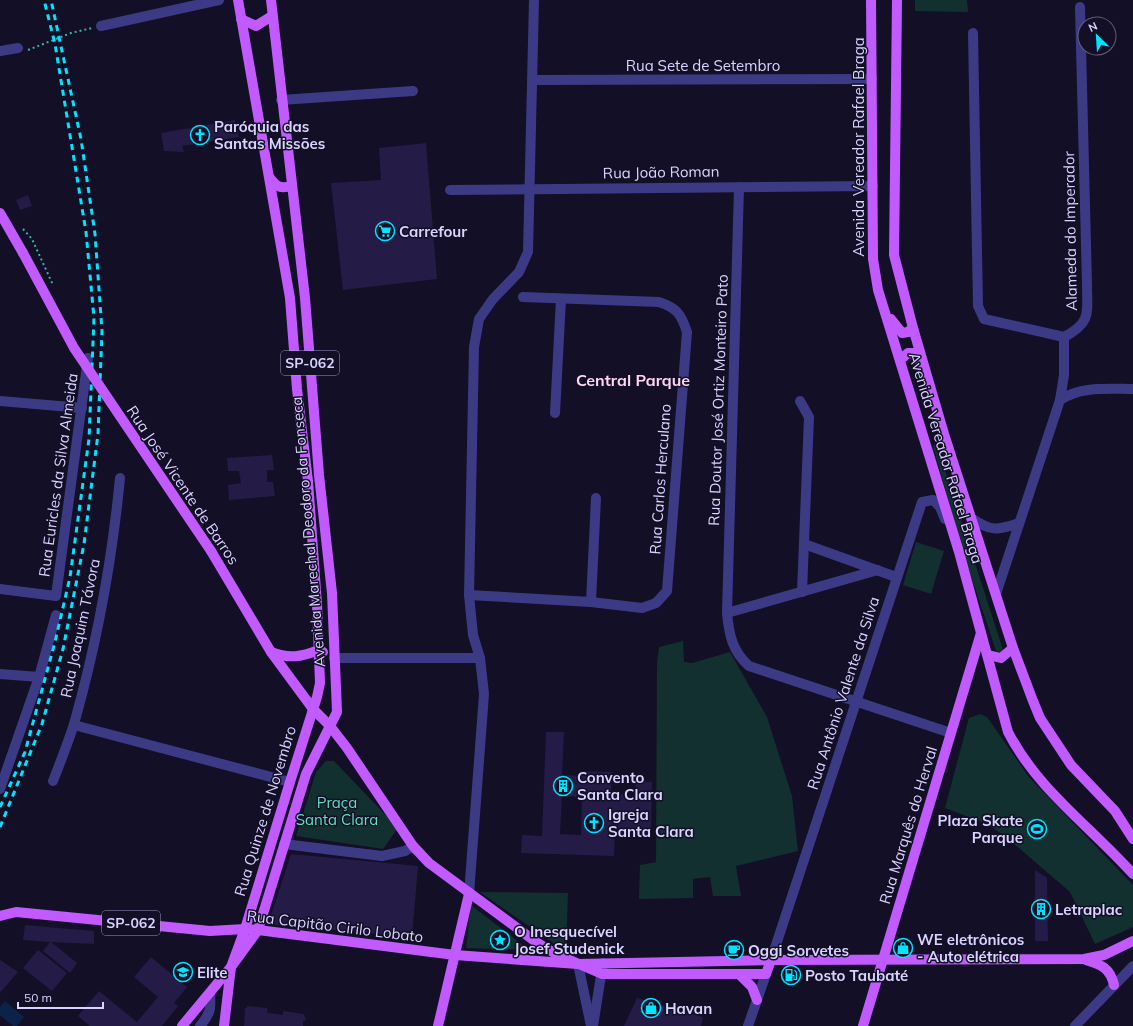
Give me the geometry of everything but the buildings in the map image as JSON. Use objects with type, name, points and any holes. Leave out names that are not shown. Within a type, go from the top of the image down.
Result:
[{"type":"main road","name":"Avenida Marechal Deodoro da Fonseca","points":[[238,0],[290,298],[297,389],[308,481],[317,604],[320,683],[313,709]]},
{"type":"main road","name":"Avenida Marechal Deodoro da Fonseca","points":[[271,0],[281,100],[305,298],[318,475],[332,593],[337,712],[330,726]]},
{"type":"main road","name":"Avenida Vereador Rafael Braga","points":[[872,0],[873,259],[878,290],[959,552],[1008,732],[1018,752],[1053,794],[1133,874]]},
{"type":"main road","name":"Avenida Vereador Rafael Braga","points":[[897,0],[894,255],[913,328],[1012,648],[1033,701],[1049,732],[1071,765],[1115,811],[1133,839]]},
{"type":"main road","points":[[241,19],[256,26],[272,16]]},
{"type":"main road","points":[[269,176],[277,187],[282,188],[292,186]]},
{"type":"main road","name":"Rua José Vicente de Barros","points":[[0,213],[74,348],[211,551],[271,652],[313,709],[330,726],[347,748],[413,846],[429,863],[536,942],[556,954],[602,974]]},
{"type":"main road","points":[[884,307],[899,331],[905,333],[913,328]]},
{"type":"main road","points":[[900,360],[908,353],[913,353],[928,378]]},
{"type":"main road","name":"Rua Marquês do Herval","points":[[863,1026],[981,633]]},
{"type":"main road","points":[[988,655],[1001,658],[1012,648]]},
{"type":"main road","points":[[271,652],[282,657],[292,658],[319,650],[334,658]]},
{"type":"main road","name":"Rua Quinze de Novembro","points":[[224,1026],[231,967],[245,929],[313,709]]},
{"type":"main road","name":"Rua Quinze de Novembro","points":[[231,967],[258,930],[306,774],[330,726]]},
{"type":"main road","points":[[438,1026],[469,894]]},
{"type":"main road","name":"Rua Capitão Cirilo Lobato","points":[[0,916],[16,912],[210,931],[245,929],[258,930],[455,955],[578,964]]},
{"type":"main road","points":[[578,964],[771,960],[882,961],[1084,959],[1104,955],[1133,941]]},
{"type":"main road","points":[[1084,959],[1101,965],[1112,975],[1114,985]]},
{"type":"main road","points":[[602,974],[766,974],[771,960]]},
{"type":"main road","name":"SP-062","points":[[182,1026],[231,967]]},
{"type":"main road","points":[[740,975],[752,987],[757,1000]]},
{"type":"street","points":[[101,26],[219,0]]},
{"type":"street","points":[[469,894],[484,694],[480,658],[473,635],[469,595],[474,347],[479,319],[493,299],[518,272],[528,252],[534,80],[534,0]]},
{"type":"street","name":"Alameda do Imperador","points":[[1064,336],[1076,330],[1087,318],[1080,7]]},
{"type":"street","points":[[973,33],[978,306],[984,319],[1064,336],[1064,375],[1060,400],[996,594]]},
{"type":"street","points":[[0,51],[18,48]]},
{"type":"street","name":"Rua Sete de Setembro","points":[[534,80],[872,79]]},
{"type":"street","points":[[281,100],[412,91]]},
{"type":"street","name":"Rua João Roman","points":[[450,190],[873,186]]},
{"type":"street","name":"Rua Doutor José Ortiz Monteiro Pato","points":[[739,187],[727,613],[732,642],[737,654],[749,666],[951,733]]},
{"type":"street","name":"Rua Carlos Herculano","points":[[524,297],[561,300],[659,302],[672,306],[682,318],[687,332],[667,591],[656,603],[642,608],[591,602]]},
{"type":"street","points":[[556,413],[561,300]]},
{"type":"street","name":"Rua Euricles da Silva Almeida","points":[[0,589],[56,596],[88,358]]},
{"type":"street","points":[[1060,400],[1072,392],[1094,388],[1133,389]]},
{"type":"street","points":[[0,401],[82,408]]},
{"type":"street","points":[[800,401],[809,417],[802,592]]},
{"type":"street","name":"Rua Joaquim Távora","points":[[53,782],[74,725],[99,623],[114,542],[120,478]]},
{"type":"street","points":[[469,595],[591,602],[596,498]]},
{"type":"street","name":"Rua Antônio Valente da Silva","points":[[771,960],[896,577],[922,502],[933,500],[940,507],[959,552]]},
{"type":"street","points":[[971,518],[985,528],[1006,528],[1019,523]]},
{"type":"street","points":[[804,544],[896,577]]},
{"type":"street","points":[[727,613],[878,570]]},
{"type":"street","points":[[0,789],[40,677],[56,615]]},
{"type":"street","points":[[334,658],[480,658]]},
{"type":"street","points":[[0,674],[40,677]]},
{"type":"street","points":[[74,725],[290,782]]},
{"type":"street","points":[[284,844],[382,856],[405,851],[413,846]]},
{"type":"street","points":[[592,1026],[603,963]]},
{"type":"street","points":[[578,964],[592,1026]]},
{"type":"street","points":[[1075,1026],[1133,966]]},
{"type":"street","points":[[748,1026],[766,974]]},
{"type":"street","points":[[200,1026],[208,1017],[211,1010],[210,992]]},
{"type":"path","points":[[18,48],[28,50],[71,33],[101,26]]},
{"type":"green space","points":[[915,0],[967,0],[968,12],[915,11]]},
{"type":"green space","points":[[933,445],[937,445],[1003,650],[1000,652],[996,651],[961,546]]},
{"type":"green space","points":[[916,542],[944,551],[931,594],[903,585]]},
{"type":"green space","points":[[683,641],[684,662],[692,663],[730,652],[767,717],[792,796],[798,851],[736,866],[741,896],[713,896],[710,877],[693,879],[693,898],[639,899],[640,865],[656,862],[657,663],[659,647]]},
{"type":"green space","name":"Plaza Skate Parque","points":[[980,714],[987,717],[1029,777],[1133,885],[1133,927],[1095,944],[1070,892],[1005,836],[985,823],[945,808],[969,718]]},
{"type":"green space","name":"Praça Santa Clara","points":[[326,761],[334,761],[398,828],[383,849],[296,836],[316,772]]},
{"type":"green space","points":[[480,892],[568,893],[566,952]]},
{"type":"green space","points":[[471,905],[529,950],[466,948]]},
{"type":"water","points":[[5,1001],[24,1017],[17,1026],[13,1026],[0,1015],[0,1007]]},
{"type":"railway","points":[[0,807],[25,752],[55,642],[70,577],[89,439],[94,318],[86,232],[55,44],[44,0]]},
{"type":"railway","points":[[0,827],[42,724],[63,649],[84,544],[98,434],[102,331],[95,234],[81,139],[51,0]]},
{"type":"place","name":"Paróquia das Santas Missões","points":[[200,135]]},
{"type":"place","name":"Carrefour","points":[[385,231]]},
{"type":"place","name":"Convento Santa Clara","points":[[563,786]]},
{"type":"place","name":"Igreja Santa Clara","points":[[594,823]]},
{"type":"place","name":"Plaza Skate Parque","points":[[1037,829]]},
{"type":"place","name":"Letraplac","points":[[1041,909]]},
{"type":"place","name":"O Inesquecível Josef Studenick","points":[[500,940]]},
{"type":"place","name":"WE eletrônicos - Auto elétrica","points":[[903,948]]},
{"type":"place","name":"Oggi Sorvetes","points":[[734,950]]},
{"type":"place","name":"Elite","points":[[183,972]]},
{"type":"place","name":"Posto Taubaté","points":[[791,975]]},
{"type":"place","name":"Havan","points":[[651,1008]]},
{"type":"district","name":"Central Parque","points":[[633,380]]}]
